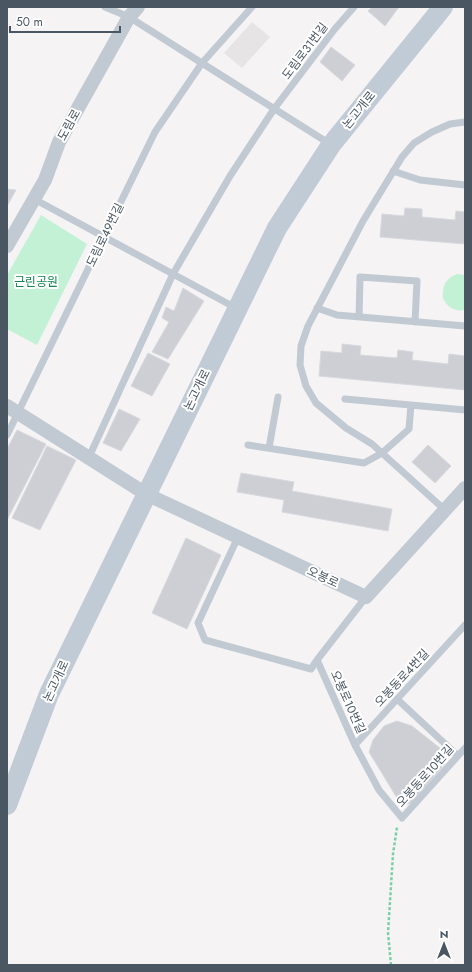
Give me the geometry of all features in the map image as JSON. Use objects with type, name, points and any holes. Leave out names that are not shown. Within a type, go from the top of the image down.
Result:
[{"type":"main road","name":"논고개로","points":[[7,805],[49,694],[277,228],[330,145],[443,7]]},
{"type":"street","name":"도림로","points":[[7,246],[44,180],[59,142],[134,12]]},
{"type":"street","points":[[13,409],[146,494]]},
{"type":"street","name":"오봉로","points":[[146,494],[366,597]]},
{"type":"street","points":[[366,597],[445,510],[463,495]]},
{"type":"lane","points":[[104,7],[134,12],[202,63],[330,145]]},
{"type":"lane","points":[[202,63],[252,7]]},
{"type":"lane","name":"도림로31번길","points":[[274,109],[334,30],[354,7]]},
{"type":"lane","name":"도림로49번길","points":[[7,435],[13,409],[105,236],[155,132],[202,63]]},
{"type":"lane","points":[[89,457],[173,274],[230,176],[274,109]]},
{"type":"lane","points":[[445,510],[372,444],[346,428],[316,403],[306,386],[300,365],[301,346],[308,326],[363,220],[402,157],[414,143],[450,124],[465,122]]},
{"type":"lane","points":[[393,171],[420,180],[465,185]]},
{"type":"lane","points":[[34,199],[237,308]]},
{"type":"lane","points":[[359,317],[360,277],[417,281],[415,322]]},
{"type":"lane","points":[[317,308],[337,316],[465,326]]},
{"type":"lane","points":[[269,448],[278,398]]},
{"type":"lane","points":[[345,399],[465,410]]},
{"type":"lane","points":[[248,445],[364,463],[382,453],[409,429],[411,405]]},
{"type":"lane","points":[[238,537],[198,623],[205,640],[311,669],[318,660]]},
{"type":"lane","name":"오봉로10번길","points":[[366,597],[318,660],[354,746],[379,790],[402,818]]},
{"type":"lane","name":"오봉동로4번길","points":[[354,746],[465,625]]},
{"type":"lane","points":[[398,699],[457,755]]},
{"type":"lane","name":"오봉동로10번길","points":[[402,818],[457,755],[465,748]]},
{"type":"path","points":[[391,965],[388,933],[393,854],[396,829],[402,818]]},
{"type":"shaded area","points":[[252,22],[270,37],[242,68],[224,53]]},
{"type":"green space","name":"근린공원","points":[[41,215],[87,244],[37,345],[7,329],[7,275]]},
{"type":"green space","points":[[457,274],[465,275],[465,310],[451,308],[443,298],[443,290],[447,280]]},
{"type":"building","points":[[372,7],[399,7],[385,26],[368,11]]},
{"type":"building","points":[[331,47],[355,65],[342,81],[320,62]]},
{"type":"building","points":[[7,189],[16,190],[7,206]]},
{"type":"building","points":[[405,208],[422,209],[422,217],[455,220],[456,211],[465,212],[465,244],[380,237],[382,214],[404,216]]},
{"type":"building","points":[[183,288],[204,301],[168,359],[152,352],[169,322],[162,318],[166,307],[174,311]]},
{"type":"building","points":[[342,344],[361,346],[360,355],[397,358],[398,350],[413,352],[412,360],[448,364],[449,354],[465,356],[465,390],[319,376],[321,351],[342,353]]},
{"type":"building","points":[[148,353],[170,364],[152,396],[131,386]]},
{"type":"building","points":[[119,409],[140,419],[121,451],[103,443]]},
{"type":"building","points":[[17,430],[46,444],[7,520],[7,449]]},
{"type":"building","points":[[428,445],[451,466],[435,483],[412,462]]},
{"type":"building","points":[[47,446],[76,460],[40,530],[12,518]]},
{"type":"building","points":[[241,473],[294,482],[292,491],[392,509],[388,531],[282,512],[284,500],[237,492]]},
{"type":"building","points":[[186,538],[221,555],[187,629],[152,613]]},
{"type":"building","points":[[397,721],[412,726],[445,752],[444,765],[411,803],[405,805],[400,803],[369,752],[373,740],[384,726]]}]
